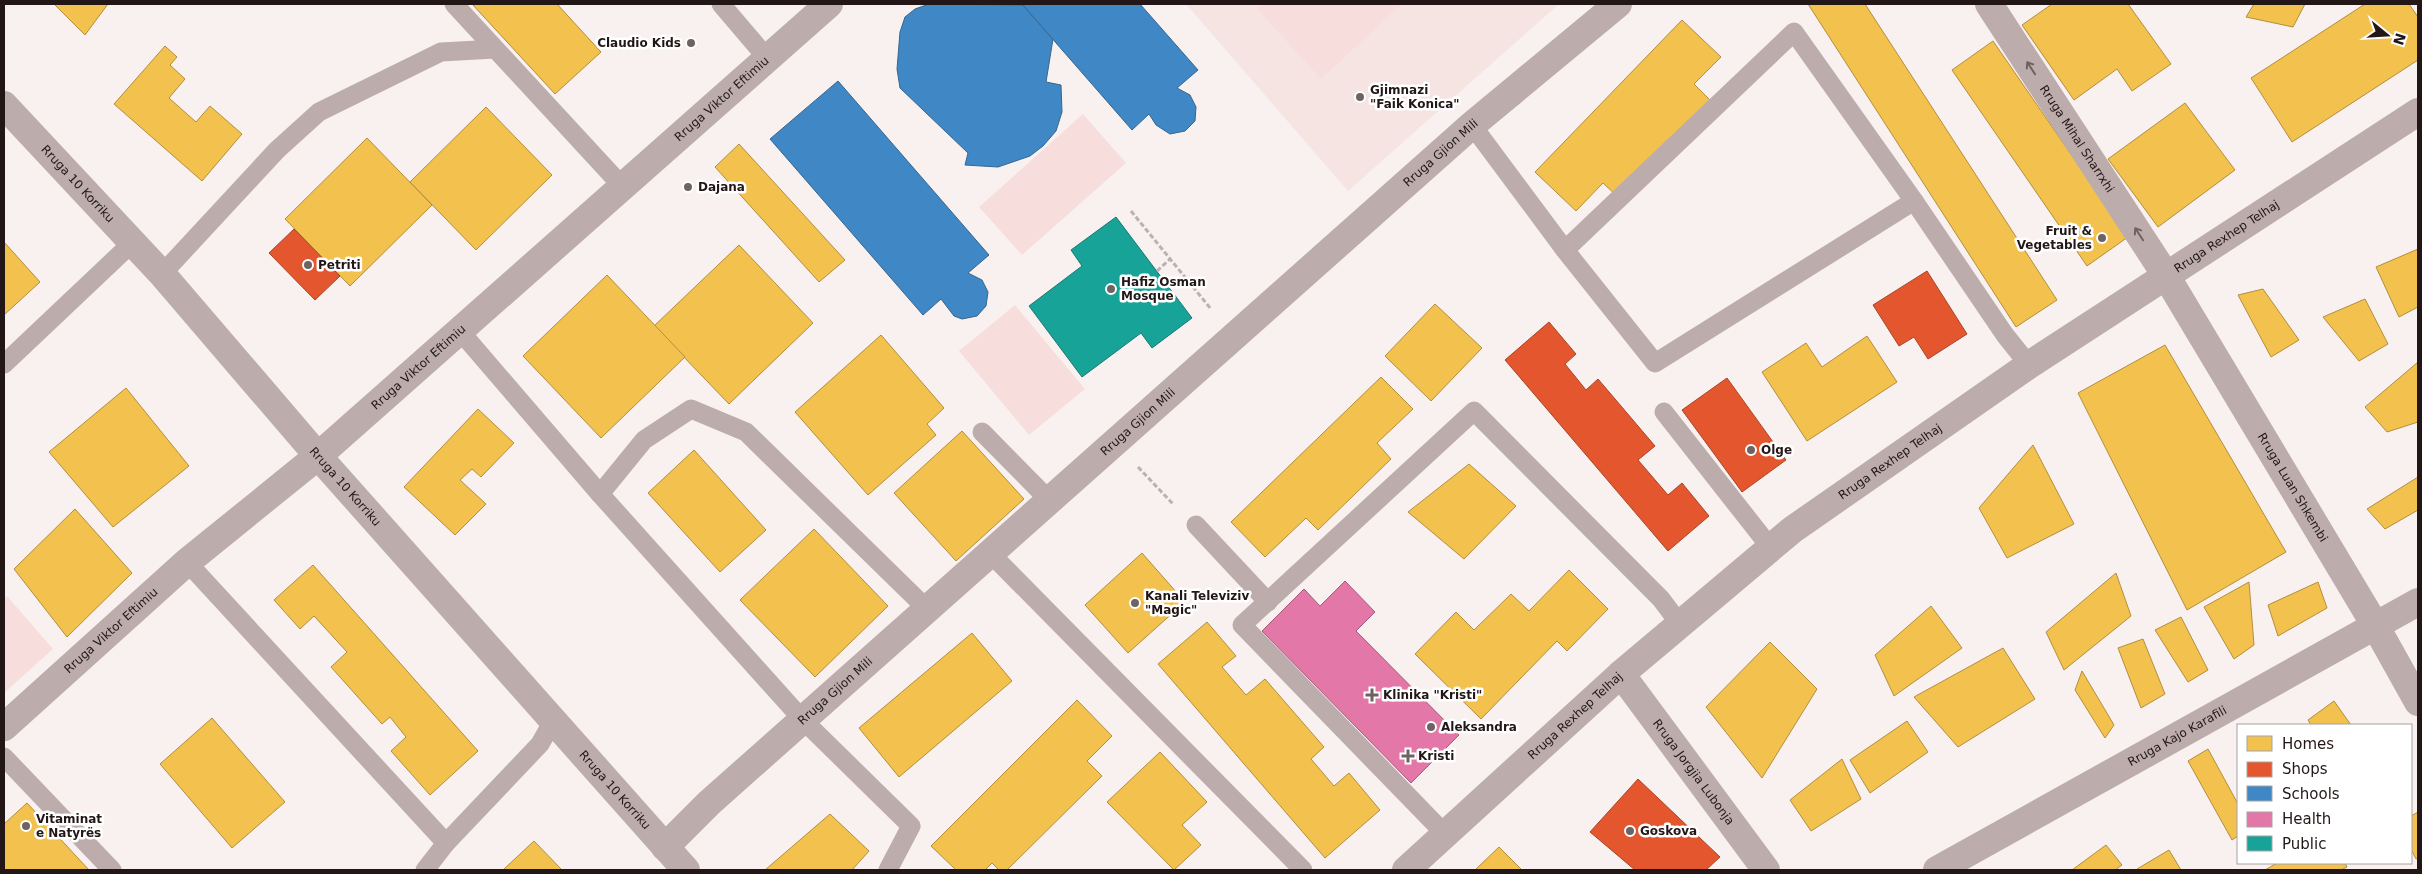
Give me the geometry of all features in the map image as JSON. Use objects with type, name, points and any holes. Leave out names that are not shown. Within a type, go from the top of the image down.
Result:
[{"type":"street","name":"Rruga Viktor Eftimiu","points":[[4,727],[187,562],[318,456],[829,4]]},
{"type":"street","name":"Rruga Gjion Mili","points":[[666,847],[709,803],[802,719],[1472,125],[1618,4]]},
{"type":"street","name":"Rruga Mihal Sharrxhi","points":[[1989,4],[2166,274]]},
{"type":"street","name":"Rruga 10 Korriku","points":[[4,106],[162,274],[318,456],[686,870]]},
{"type":"street","name":"Rruga Rexhep Telhaj","points":[[1406,870],[1620,674],[1770,547],[1933,430],[2029,365],[2166,274],[2418,112]]},
{"type":"street","name":"Rruga Luan Shkembi","points":[[2166,274],[2375,625],[2418,702]]},
{"type":"street","name":"Rruga Kajo Karafili","points":[[1937,870],[2418,602]]},
{"type":"street","name":"Rruga Jorgjia Lubonja","points":[[1620,674],[1766,870]]},
{"type":"lane","points":[[454,4],[622,186]]},
{"type":"lane","points":[[720,4],[767,58]]},
{"type":"lane","points":[[1565,250],[1794,32],[1914,201],[2005,334],[2029,365]]},
{"type":"lane","points":[[162,274],[277,150],[319,112],[441,52],[495,49]]},
{"type":"lane","points":[[1472,125],[1565,250],[1655,363],[1914,201]]},
{"type":"lane","points":[[4,364],[132,243]]},
{"type":"lane","points":[[460,331],[600,494],[802,719],[911,826],[888,870]]},
{"type":"lane","points":[[600,494],[644,440],[691,409],[746,432],[927,609]]},
{"type":"lane","points":[[1445,834],[1242,625],[1474,411],[1661,599],[1679,623]]},
{"type":"lane","points":[[1664,412],[1770,547]]},
{"type":"lane","points":[[982,432],[1049,500]]},
{"type":"lane","points":[[1196,526],[1268,602]]},
{"type":"lane","points":[[990,553],[1304,870]]},
{"type":"lane","points":[[187,562],[446,843]]},
{"type":"lane","points":[[431,868],[446,843],[540,744],[553,721]]},
{"type":"lane","points":[[4,757],[112,870]]},
{"type":"path","points":[[1131,211],[1235,336]]},
{"type":"path","points":[[1157,271],[1170,259]]},
{"type":"shaded area","name":"Gjimnazi \"Faik Konica\"","points":[[1186,4],[1559,4],[1348,191]]},
{"type":"shaded area","points":[[1263,4],[1402,4],[1321,79],[1257,9]]},
{"type":"shaded area","points":[[1083,114],[1126,163],[1022,255],[979,207]]},
{"type":"shaded area","points":[[1015,305],[1085,389],[1029,435],[959,351]]},
{"type":"shaded area","points":[[7,596],[53,649],[4,693],[4,599]]},
{"type":"building: Homes","points":[[54,4],[108,4],[85,35]]},
{"type":"building: Homes","points":[[472,4],[557,4],[601,52],[555,94]]},
{"type":"building: Homes","points":[[1808,4],[1865,4],[2057,300],[2016,327]]},
{"type":"building: Homes","points":[[2052,4],[2128,4],[2171,64],[2132,91],[2117,69],[2074,100],[2022,25]]},
{"type":"building: Homes","points":[[2254,4],[2305,4],[2293,27],[2246,17]]},
{"type":"building: Homes","points":[[2365,4],[2409,4],[2418,17],[2418,60],[2292,142],[2251,78]]},
{"type":"building: Homes","points":[[1682,20],[1721,57],[1694,84],[1710,100],[1617,196],[1603,183],[1576,211],[1535,172]]},
{"type":"building: Homes","points":[[1993,41],[2128,237],[2087,266],[1952,70]]},
{"type":"building: Homes","points":[[165,46],[177,57],[170,65],[185,79],[169,98],[196,122],[210,106],[242,134],[202,181],[114,104]]},
{"type":"building: Homes","points":[[2185,103],[2235,170],[2158,227],[2108,159]]},
{"type":"building: Homes","points":[[486,107],[552,175],[476,250],[410,182]]},
{"type":"building: Homes","points":[[367,138],[432,205],[350,286],[285,219]]},
{"type":"building: Homes","points":[[739,144],[845,260],[819,282],[715,167]]},
{"type":"building: Homes","points":[[4,242],[40,282],[4,315]]},
{"type":"building: Homes","points":[[739,245],[813,323],[729,404],[654,326]]},
{"type":"building: Homes","points":[[2418,249],[2418,307],[2399,317],[2376,267]]},
{"type":"building: Homes","points":[[607,275],[685,357],[601,438],[523,356]]},
{"type":"building: Homes","points":[[2263,289],[2299,340],[2271,357],[2238,295]]},
{"type":"building: Homes","points":[[2365,299],[2388,344],[2359,361],[2323,317]]},
{"type":"building: Homes","points":[[1435,304],[1482,348],[1431,401],[1385,356]]},
{"type":"building: Homes","points":[[881,335],[944,408],[927,424],[936,435],[868,495],[795,412]]},
{"type":"building: Homes","points":[[1867,336],[1897,382],[1807,441],[1762,372],[1806,343],[1822,367]]},
{"type":"building: Homes","points":[[2165,345],[2286,552],[2187,610],[2078,393]]},
{"type":"building: Homes","points":[[2418,362],[2418,422],[2387,432],[2365,407]]},
{"type":"building: Homes","points":[[1381,377],[1413,409],[1377,443],[1391,459],[1318,530],[1306,518],[1265,557],[1231,522]]},
{"type":"building: Homes","points":[[126,388],[189,466],[113,527],[49,452]]},
{"type":"building: Homes","points":[[478,409],[514,443],[481,477],[472,469],[460,480],[486,504],[455,535],[404,487]]},
{"type":"building: Homes","points":[[962,431],[1024,499],[956,561],[894,493]]},
{"type":"building: Homes","points":[[2033,445],[2074,524],[2007,558],[1979,508]]},
{"type":"building: Homes","points":[[694,450],[766,530],[720,572],[648,493]]},
{"type":"building: Homes","points":[[1469,464],[1516,506],[1464,559],[1408,512]]},
{"type":"building: Homes","points":[[2418,477],[2418,510],[2385,529],[2367,509]]},
{"type":"building: Homes","points":[[75,509],[132,573],[67,637],[14,569]]},
{"type":"building: Homes","points":[[814,529],[888,606],[815,677],[740,600]]},
{"type":"building: Homes","name":"Kanali Televiziv \"Magic\"","points":[[1142,553],[1185,602],[1128,653],[1085,605]]},
{"type":"building: Homes","points":[[313,565],[478,751],[430,795],[391,751],[406,737],[390,717],[382,724],[331,667],[347,652],[314,616],[300,629],[274,600]]},
{"type":"building: Homes","points":[[1569,570],[1608,609],[1567,651],[1557,641],[1481,719],[1415,654],[1456,612],[1474,630],[1511,594],[1529,611]]},
{"type":"building: Homes","points":[[2116,573],[2131,616],[2064,670],[2046,632]]},
{"type":"building: Homes","points":[[2249,582],[2254,645],[2234,659],[2204,607]]},
{"type":"building: Homes","points":[[2318,582],[2327,608],[2278,636],[2268,605]]},
{"type":"building: Homes","points":[[1931,606],[1962,648],[1894,696],[1875,655]]},
{"type":"building: Homes","points":[[2181,617],[2208,670],[2188,682],[2155,630]]},
{"type":"building: Homes","points":[[1207,622],[1236,656],[1222,667],[1246,695],[1265,679],[1324,747],[1311,759],[1334,786],[1349,773],[1380,810],[1325,858],[1158,664]]},
{"type":"building: Homes","points":[[972,633],[1012,681],[899,777],[859,728]]},
{"type":"building: Homes","points":[[2143,639],[2165,694],[2141,708],[2118,648]]},
{"type":"building: Homes","points":[[1770,642],[1817,689],[1762,778],[1706,707]]},
{"type":"building: Homes","points":[[2003,648],[2035,699],[1958,747],[1914,697]]},
{"type":"building: Homes","points":[[2082,671],[2114,725],[2105,738],[2075,690]]},
{"type":"building: Homes","points":[[1077,700],[1112,736],[1087,761],[1102,776],[1007,870],[999,870],[992,863],[985,870],[956,870],[931,846]]},
{"type":"building: Homes","points":[[2334,701],[2350,724],[2310,724],[2308,720]]},
{"type":"building: Homes","points":[[212,718],[285,802],[232,848],[160,764]]},
{"type":"building: Homes","points":[[1907,721],[1928,752],[1870,793],[1850,760]]},
{"type":"building: Homes","points":[[2208,749],[2237,802],[2237,837],[2232,840],[2188,761]]},
{"type":"building: Homes","points":[[1160,752],[1207,802],[1182,825],[1201,845],[1174,870],[1107,802]]},
{"type":"building: Homes","points":[[1842,759],[1861,799],[1811,831],[1790,800]]},
{"type":"building: Homes","points":[[27,803],[89,870],[4,870],[4,824]]},
{"type":"building: Homes","points":[[2418,812],[2418,858],[2416,859],[2412,851],[2412,815]]},
{"type":"building: Homes","points":[[830,814],[869,851],[852,870],[765,870]]},
{"type":"building: Homes","points":[[534,841],[562,870],[503,870]]},
{"type":"building: Homes","points":[[2106,845],[2122,865],[2115,870],[2072,870]]},
{"type":"building: Homes","points":[[1499,847],[1522,870],[1475,870]]},
{"type":"building: Homes","points":[[2169,850],[2181,870],[2137,869]]},
{"type":"building: Homes","points":[[2275,864],[2346,864],[2347,867],[2341,870],[2265,870]]},
{"type":"building: Shops","points":[[294,229],[340,276],[315,300],[269,253]]},
{"type":"building: Shops","points":[[1927,271],[1967,334],[1928,359],[1914,337],[1899,346],[1873,305]]},
{"type":"building: Shops","points":[[1549,322],[1576,354],[1565,364],[1586,390],[1598,379],[1655,446],[1638,460],[1668,495],[1682,483],[1709,516],[1668,551],[1505,360]]},
{"type":"building: Shops","points":[[1727,378],[1786,460],[1742,492],[1682,410]]},
{"type":"building: Shops","points":[[1638,779],[1720,857],[1706,870],[1635,870],[1590,832]]},
{"type":"building: Schools","points":[[929,4],[1023,5],[1053,39],[1046,82],[1061,85],[1062,112],[1056,131],[1043,146],[1030,156],[998,167],[965,165],[968,153],[900,88],[897,69],[900,32],[905,17],[915,9]]},
{"type":"building: Schools","points":[[1022,4],[1140,4],[1198,70],[1177,88],[1190,95],[1196,107],[1195,121],[1185,131],[1170,134],[1156,125],[1149,114],[1132,130]]},
{"type":"building: Schools","points":[[838,81],[989,255],[968,273],[982,280],[988,292],[986,306],[977,316],[962,319],[954,316],[941,299],[923,315],[770,139]]},
{"type":"building: Health","name":"Klinika \"Kristi\"","points":[[1345,581],[1375,612],[1356,631],[1459,735],[1411,783],[1262,631],[1304,589],[1320,606]]},
{"type":"building: Public","name":"Hafiz Osman Mosque","points":[[1116,217],[1192,318],[1152,348],[1141,333],[1082,377],[1029,306],[1082,266],[1071,250]]},
{"type":"place","name":"Claudio Kids","points":[[691,43]]},
{"type":"place","name":"Gjimnazi \"Faik Konica\"","points":[[1360,97]]},
{"type":"place","name":"Dajana","points":[[688,187]]},
{"type":"place","name":"Fruit & Vegetables","points":[[2102,238]]},
{"type":"place","name":"Petriti","points":[[308,265]]},
{"type":"place","name":"Hafiz Osman Mosque","points":[[1111,289]]},
{"type":"place","name":"Olge","points":[[1751,450]]},
{"type":"place","name":"Kanali Televiziv \"Magic\"","points":[[1135,603]]},
{"type":"place","name":"Klinika \"Kristi\"","points":[[1372,695]]},
{"type":"place","name":"Aleksandra","points":[[1431,727]]},
{"type":"place","name":"Kristi","points":[[1408,756]]},
{"type":"place","name":"Vitaminat e Natyrës","points":[[26,826]]},
{"type":"place","name":"Goskova","points":[[1630,831]]}]
